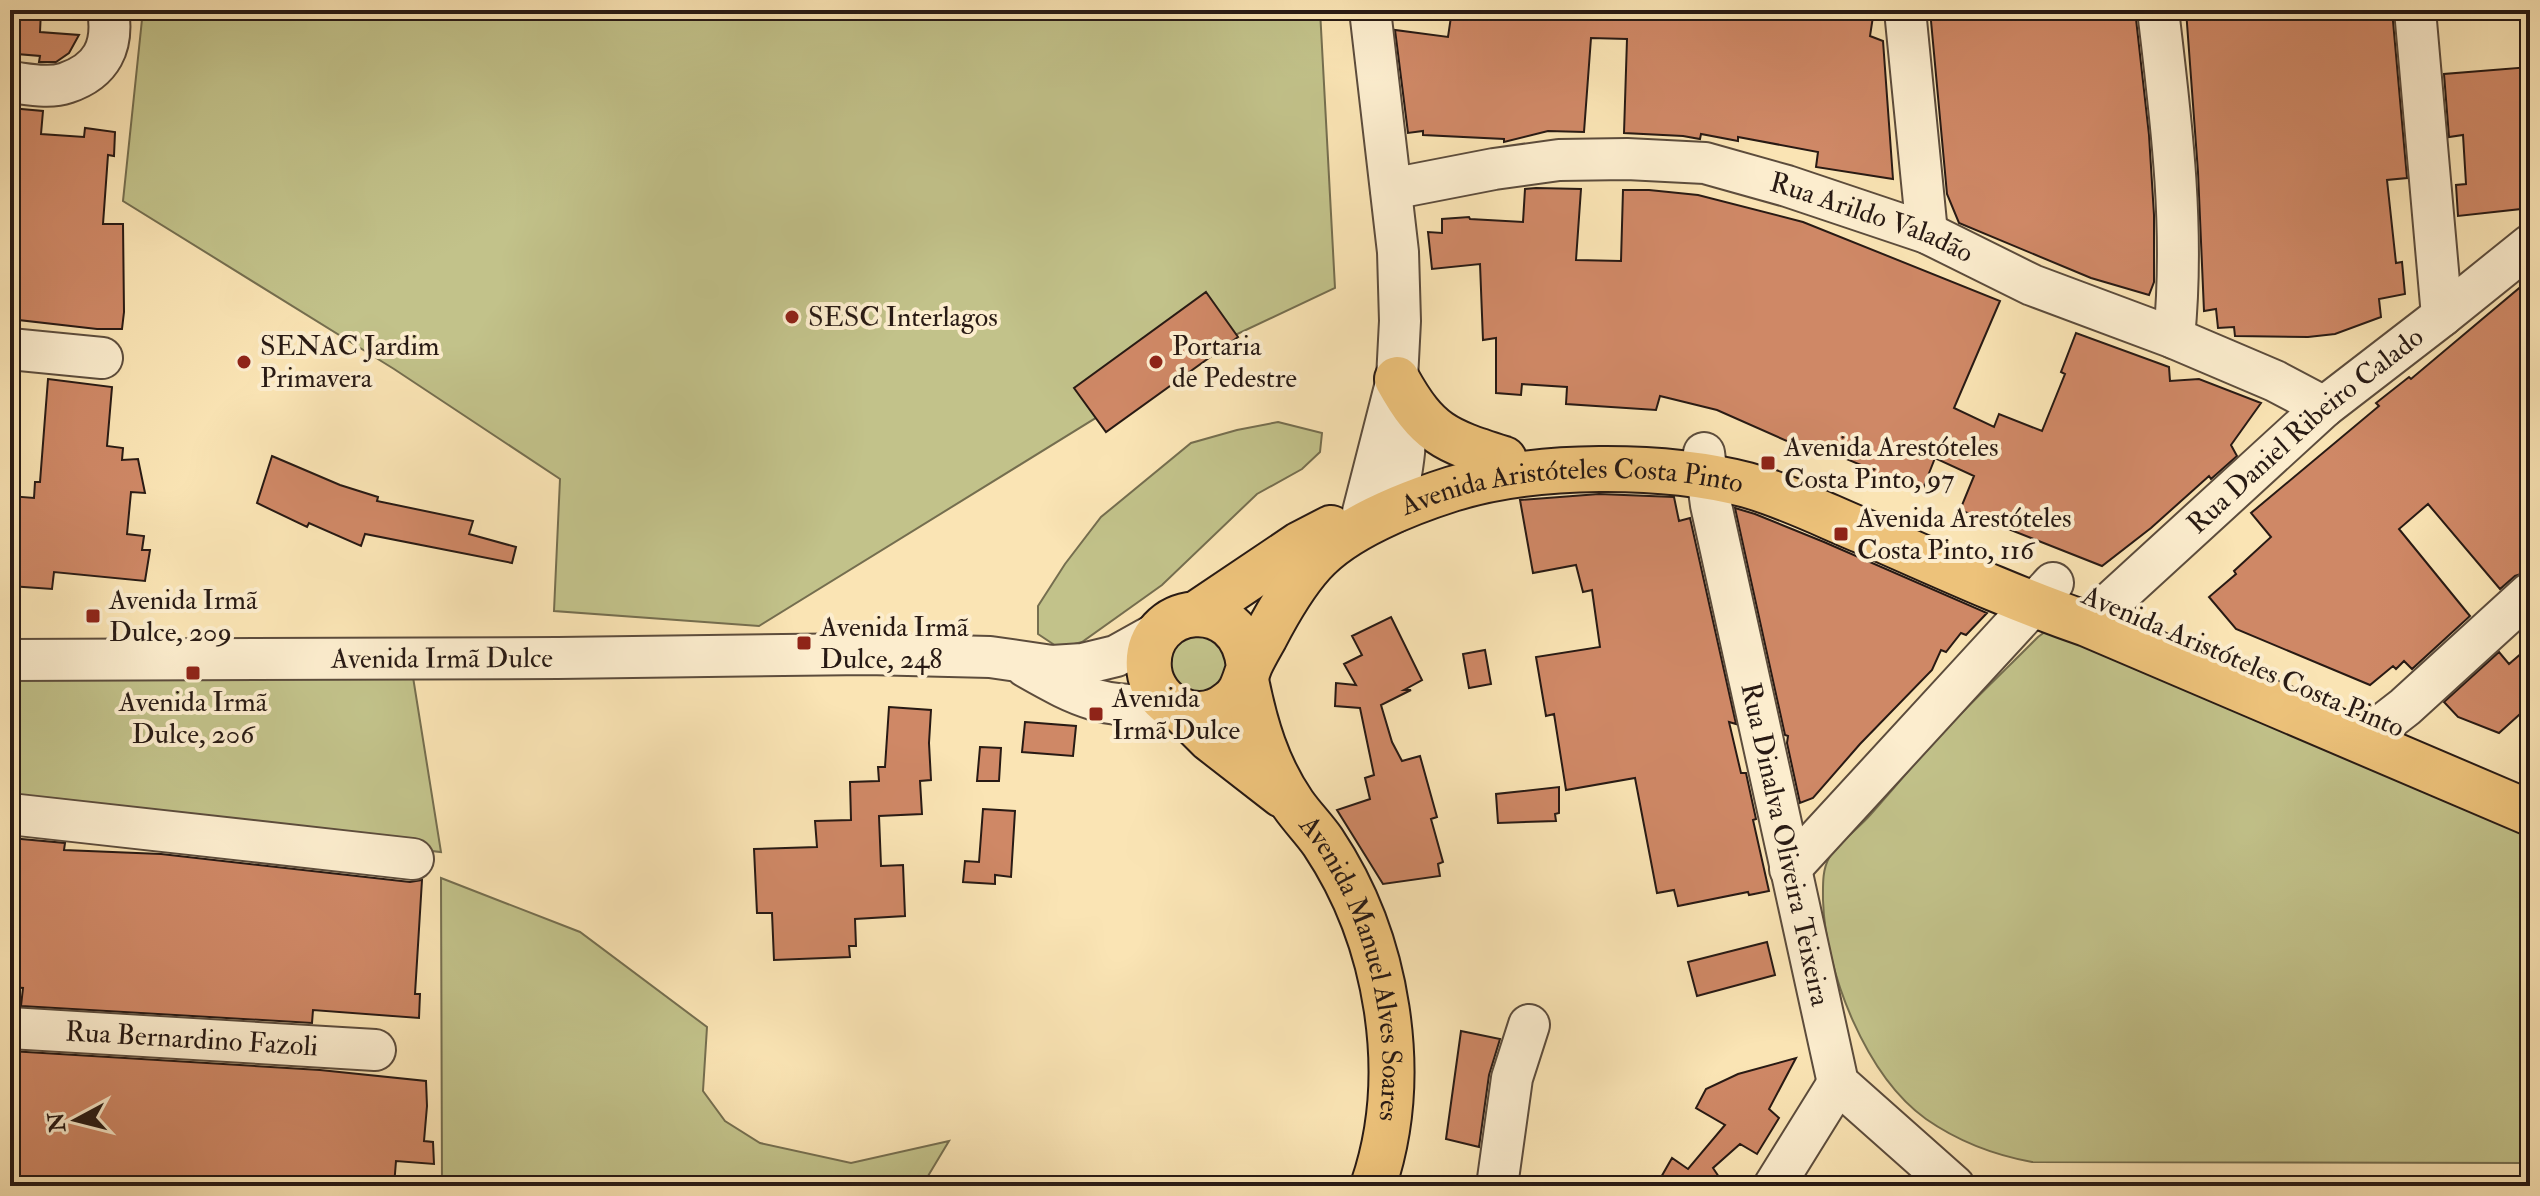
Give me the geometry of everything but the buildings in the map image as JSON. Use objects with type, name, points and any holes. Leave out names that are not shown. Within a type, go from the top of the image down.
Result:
[{"type":"main road","points":[[1397,379],[1419,416],[1437,433],[1456,444],[1504,459]]},
{"type":"main road","name":"Avenida Aristóteles Costa Pinto","points":[[1178,623],[1300,544],[1385,506],[1440,476],[1472,465],[1599,447],[1650,447],[1706,465]]},
{"type":"main road","name":"Avenida Aristóteles Costa Pinto","points":[[1248,673],[1272,624],[1313,563],[1385,506],[1506,477],[1756,464],[1818,487],[2043,594],[2098,613],[2380,734],[2530,813]]},
{"type":"main road","points":[[1223,620],[1234,628],[1248,653],[1248,673],[1232,702],[1221,710],[1195,714],[1176,708],[1160,696],[1152,684],[1149,657],[1178,623],[1223,620]]},
{"type":"main road","name":"Avenida Manuel Alves Soares","points":[[1248,673],[1253,716],[1264,750],[1293,804],[1323,842],[1349,886],[1376,954],[1387,1012],[1392,1075],[1386,1132],[1373,1186]]},
{"type":"main road","name":"Avenida Manuel Alves Soares","points":[[1176,708],[1293,804]]},
{"type":"main road","name":"Avenida Aristóteles Costa Pinto","points":[[2380,734],[2530,782]]},
{"type":"street","points":[[10,82],[41,86],[65,84],[85,73],[101,61],[108,48],[108,10]]},
{"type":"street","points":[[1370,10],[1398,252],[1400,321],[1397,379],[1406,433],[1385,506]]},
{"type":"street","points":[[1905,10],[1927,233]]},
{"type":"street","points":[[2158,10],[2178,212],[2178,292],[2174,338]]},
{"type":"street","points":[[2415,10],[2442,316]]},
{"type":"street","name":"Rua Arildo Valadão","points":[[1391,189],[1559,160],[1705,163],[1787,186],[1927,233],[2032,285],[2174,338],[2275,381],[2324,407]]},
{"type":"street","name":"Rua Daniel Ribeiro Calado","points":[[2098,613],[2324,407],[2530,245]]},
{"type":"street","points":[[10,349],[102,358]]},
{"type":"street","name":"Rua Dinalva Oliveira Teixeira","points":[[1706,465],[1714,521],[1838,1083]]},
{"type":"street","points":[[2380,734],[2405,707],[2530,593]]},
{"type":"street","points":[[1790,869],[2043,594]]},
{"type":"street","name":"Avenida Irmã Dulce","points":[[10,660],[867,654],[990,657],[1052,666],[1083,664],[1116,656],[1178,623]]},
{"type":"street","name":"Avenida Irmã Dulce","points":[[1016,661],[1067,690],[1092,700],[1136,708],[1176,708]]},
{"type":"street","points":[[10,814],[413,859]]},
{"type":"street","points":[[1497,1186],[1512,1078],[1529,1025]]},
{"type":"street","name":"Rua Bernardino Fazoli","points":[[10,1028],[375,1050]]},
{"type":"street","points":[[1774,1186],[1838,1083],[1954,1186]]},
{"type":"green space","name":"SESC Interlagos","points":[[143,10],[1320,10],[1335,288],[1214,345],[759,626],[554,611],[560,479],[394,369],[123,201]]},
{"type":"green space","points":[[1278,422],[1322,433],[1320,452],[1302,469],[1257,494],[1162,585],[1082,642],[1059,648],[1038,634],[1038,606],[1101,517],[1191,443]]},
{"type":"green space","points":[[2053,626],[2264,715],[2530,835],[2530,1163],[2032,1162],[2004,1156],[1964,1141],[1926,1119],[1904,1100],[1868,1050],[1841,990],[1826,928],[1823,900],[1825,868],[1837,847],[1871,814],[1943,732],[2038,637]]},
{"type":"green space","points":[[1181,628],[1234,647],[1221,693],[1175,692],[1164,646]]},
{"type":"green space","points":[[10,676],[413,677],[441,852],[10,805]]},
{"type":"green space","points":[[441,878],[580,932],[707,1027],[703,1091],[725,1121],[760,1143],[851,1163],[949,1141],[922,1186],[442,1186]]},
{"type":"place","name":"SESC Interlagos","points":[[792,317]]},
{"type":"place","name":"SENAC Jardim Primavera","points":[[244,362]]},
{"type":"place","name":"Portaria de Pedestre","points":[[1156,362]]},
{"type":"place","name":"Avenida Arestóteles Costa Pinto, 97","points":[[1768,463]]},
{"type":"place","name":"Avenida Arestóteles Costa Pinto, 116","points":[[1841,534]]},
{"type":"place","name":"Avenida Irmã Dulce, 209","points":[[93,616]]},
{"type":"place","name":"Avenida Irmã Dulce, 248","points":[[804,643]]},
{"type":"place","name":"Avenida Irmã Dulce, 206","points":[[193,673]]},
{"type":"place","name":"Avenida Irmã Dulce","points":[[1096,714]]}]
